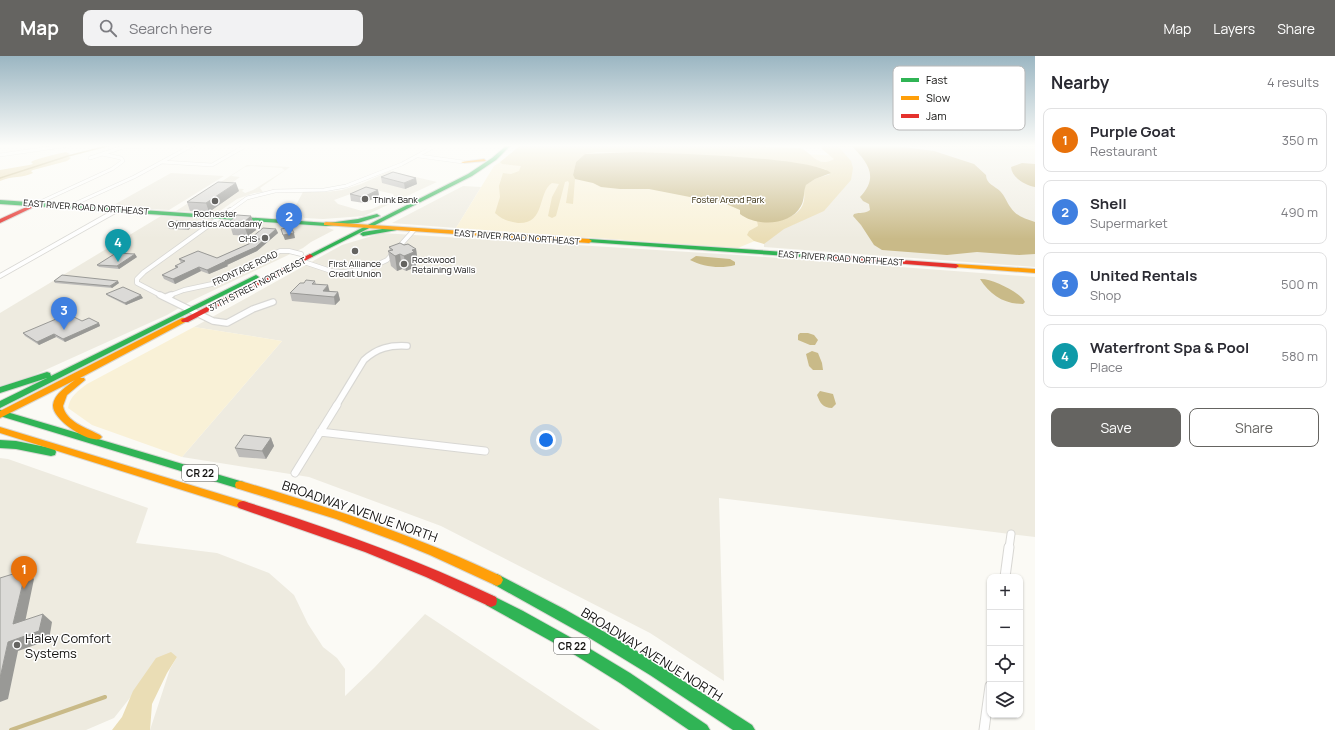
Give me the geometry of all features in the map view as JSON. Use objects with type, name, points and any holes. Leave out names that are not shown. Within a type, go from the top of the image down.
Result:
[{"type":"main road","name":"37TH STREET NORTHEAST","points":[[364,226],[377,216],[456,176]]},
{"type":"main road","name":"37TH STREET NORTHEAST","points":[[1,412],[141,334],[194,312],[339,238],[392,215],[466,176]]},
{"type":"main road","name":"EAST RIVER ROAD NORTHEAST","points":[[0,202],[1035,271]]},
{"type":"main road","points":[[0,221],[36,204]]},
{"type":"main road","points":[[391,228],[383,222],[392,215]]},
{"type":"main road","points":[[331,224],[358,221],[377,216]]},
{"type":"main road","points":[[331,224],[341,228],[339,238],[391,228]]},
{"type":"main road","name":"37TH STREET NORTHEAST","points":[[1,412],[154,337],[194,312]]},
{"type":"main road","points":[[0,390],[47,375],[141,334]]},
{"type":"main road","points":[[133,453],[68,423],[58,413],[57,404],[62,395],[79,381],[154,337]]},
{"type":"main road","name":"BROADWAY AVENUE NORTH","points":[[1,412],[329,512],[398,536],[446,556],[514,588],[590,629],[663,674],[746,730]]},
{"type":"main road","name":"CR 22","points":[[0,430],[310,526],[361,543],[435,574],[511,612],[560,639],[616,673],[702,730]]},
{"type":"main road","name":"CR 22","points":[[0,444],[26,446],[120,467]]},
{"type":"street","points":[[36,204],[96,176]]},
{"type":"street","points":[[73,206],[95,194],[135,176]]},
{"type":"street","points":[[273,302],[253,309],[227,323],[213,321],[138,284],[136,281],[138,277],[243,200],[262,193],[281,190],[318,190],[341,187],[373,176]]},
{"type":"street","points":[[0,276],[120,210]]},
{"type":"street","name":"FRONTAGE ROAD","points":[[166,297],[184,290],[212,284],[280,251],[289,251],[331,271],[347,272],[366,270],[387,260],[414,230]]},
{"type":"street","points":[[295,473],[368,356],[381,348],[407,346]]},
{"type":"street","points":[[320,432],[485,451]]},
{"type":"street","points":[[1005,574],[1011,534]]},
{"type":"street","points":[[984,730],[987,708]]},
{"type":"shaded area","points":[[0,176],[18,176],[8,178],[0,181]]},
{"type":"shaded area","points":[[165,176],[223,176],[169,210],[110,207]]},
{"type":"shaded area","points":[[229,176],[240,177],[225,188],[244,189],[242,191],[245,193],[276,176],[260,188],[263,192],[254,193],[237,199],[217,213],[176,211]]},
{"type":"shaded area","points":[[378,176],[413,176],[437,182],[364,216],[323,219],[304,218],[296,205],[303,192],[342,190]],"holes":[[[367,188],[393,194],[394,196],[388,199],[390,201],[372,209],[362,211],[338,204],[334,200]]]},
{"type":"shaded area","points":[[502,176],[574,176],[575,179],[573,204],[566,203],[568,181],[565,182],[556,216],[552,218],[548,216],[552,197],[559,184],[552,183],[547,188],[540,207],[533,219],[527,222],[518,223],[505,220],[495,213],[500,197],[499,186]]},
{"type":"shaded area","points":[[574,176],[822,176],[806,185],[804,198],[796,213],[789,218],[773,222],[755,221],[747,218],[740,214],[740,210],[717,200],[695,198],[649,189],[620,189],[601,187],[593,183],[575,179]]},
{"type":"shaded area","points":[[823,176],[852,176],[851,180],[824,211],[784,229],[764,244],[754,241],[747,235],[749,231],[758,226],[757,221],[778,221],[798,212],[802,207],[806,185],[815,179]]},
{"type":"shaded area","points":[[843,176],[1035,176],[1035,267],[764,247],[764,237]]},
{"type":"shaded area","points":[[870,176],[986,176],[987,181],[1002,193],[1013,211],[1022,217],[1035,222],[1035,254],[1019,255],[977,252],[947,255],[882,250],[874,245],[861,225],[853,216],[854,214],[870,210],[869,204],[863,201],[860,197],[869,182]]},
{"type":"shaded area","points":[[1015,176],[1035,176],[1035,187],[1027,185]]},
{"type":"shaded area","points":[[463,186],[481,187],[456,228],[392,223]]},
{"type":"shaded area","points":[[161,216],[326,227],[334,230],[303,248],[191,301],[167,315],[32,376],[0,386],[0,313]]},
{"type":"shaded area","points":[[382,233],[737,255],[1035,277],[1035,537],[719,498],[724,681],[650,633],[441,526],[309,477],[182,457],[282,341],[194,327],[342,245]]},
{"type":"shaded area","points":[[696,256],[730,259],[735,262],[735,265],[712,267],[690,260]]},
{"type":"shaded area","points":[[980,279],[985,279],[1005,286],[1022,298],[1025,302],[1023,304],[1016,304],[998,298],[988,290]]},
{"type":"shaded area","points":[[800,333],[814,335],[818,340],[815,345],[810,345],[798,340],[798,335]]},
{"type":"shaded area","points":[[812,351],[818,353],[823,370],[813,370],[809,366],[806,354]]},
{"type":"shaded area","points":[[820,391],[833,394],[836,404],[832,408],[826,407],[821,403],[817,395]]},
{"type":"shaded area","points":[[0,458],[8,459],[148,508],[136,543],[217,553],[269,573],[294,595],[308,624],[323,647],[337,658],[345,669],[345,696],[374,668],[425,614],[600,730],[150,730],[170,669],[177,657],[164,655],[114,718],[86,730],[0,730]]},
{"type":"shaded area","points":[[171,652],[177,657],[167,673],[152,704],[150,730],[112,730],[122,717],[133,691],[156,658]]},
{"type":"green space","name":"Foster Arend Park","points":[[488,176],[823,176],[764,237],[738,248],[456,228]]},
{"type":"green space","points":[[194,327],[282,341],[182,457],[92,425],[68,408],[73,397],[87,384]]},
{"type":"building","points":[[410,176],[416,178],[404,183],[381,177]]},
{"type":"building","points":[[218,182],[236,183],[206,203],[187,202]]},
{"type":"building","points":[[366,187],[378,190],[363,197],[350,194]]},
{"type":"building","points":[[237,215],[251,216],[243,223],[229,222]]},
{"type":"building","points":[[176,221],[195,222],[187,228],[168,226]]},
{"type":"building","points":[[291,227],[294,233],[283,235],[281,229]]},
{"type":"building","points":[[263,228],[276,229],[256,247],[207,270],[199,267],[173,279],[162,275],[178,267],[175,266],[185,261],[179,259],[198,251],[217,258],[260,239],[251,238]]},
{"type":"building","points":[[400,243],[404,245],[408,244],[416,249],[412,250],[414,252],[404,256],[400,254],[395,256],[388,251],[393,250],[389,247]]},
{"type":"building","points":[[116,253],[135,254],[117,266],[97,265]]},
{"type":"building","points":[[62,275],[118,281],[110,286],[54,281]]},
{"type":"building","points":[[306,280],[315,281],[312,284],[328,285],[323,291],[338,292],[334,297],[290,293],[300,283],[304,283]]},
{"type":"building","points":[[123,287],[141,295],[125,303],[106,294]]},
{"type":"building","points":[[68,314],[82,321],[89,318],[99,323],[63,339],[54,334],[37,342],[23,333]]},
{"type":"building","points":[[244,435],[271,438],[262,451],[235,448]]},
{"type":"building","points":[[26,570],[13,624],[43,614],[39,631],[8,642],[0,678],[0,578]]},
{"type":"waterway","points":[[0,178],[5,176]]},
{"type":"waterway","points":[[11,730],[105,697]]},
{"type":"traffic: fast","points":[[310,256],[467,176]]},
{"type":"traffic: fast","points":[[0,202],[326,224]]},
{"type":"traffic: fast","points":[[331,224],[358,221],[377,216]]},
{"type":"traffic: fast","points":[[363,234],[395,229]]},
{"type":"traffic: fast","points":[[589,241],[831,257]]},
{"type":"traffic: fast","points":[[0,405],[256,277]]},
{"type":"traffic: fast","points":[[0,390],[47,375]]},
{"type":"traffic: fast","points":[[0,413],[240,485]]},
{"type":"traffic: fast","points":[[0,444],[16,445],[51,452]]},
{"type":"traffic: fast","points":[[497,580],[561,614],[624,651],[747,730]]},
{"type":"traffic: fast","points":[[491,601],[546,630],[599,662],[702,730]]},
{"type":"traffic: slow","points":[[326,224],[589,241]]},
{"type":"traffic: slow","points":[[956,266],[1035,271]]},
{"type":"traffic: slow","points":[[0,415],[185,320]]},
{"type":"traffic: slow","points":[[81,380],[64,393],[58,406],[59,412],[63,418],[70,423],[97,437]]},
{"type":"traffic: slow","points":[[0,430],[243,505]]},
{"type":"traffic: slow","points":[[240,485],[338,515],[403,538],[497,580]]},
{"type":"traffic: jam","points":[[0,221],[35,205]]},
{"type":"traffic: jam","points":[[185,320],[310,256]]},
{"type":"traffic: jam","points":[[831,257],[956,266]]},
{"type":"traffic: jam","points":[[243,505],[369,548],[461,586],[491,601]]},
{"type":"place","name":"Think Bank","points":[[365,199]]},
{"type":"place","name":"Rochester Gymnastics Accadamy","points":[[215,201]]},
{"type":"place","name":"Shell","points":[[289,236]]},
{"type":"place","name":"CHS","points":[[265,238]]},
{"type":"place","name":"First Alliance Credit Union","points":[[355,251]]},
{"type":"place","name":"Waterfront Spa & Pool","points":[[118,262]]},
{"type":"place","name":"Rockwood Retaining Walls","points":[[404,264]]},
{"type":"place","name":"United Rentals","points":[[64,330]]},
{"type":"place","name":"Purple Goat","points":[[24,589]]},
{"type":"place","name":"Haley Comfort Systems","points":[[17,645]]}]
